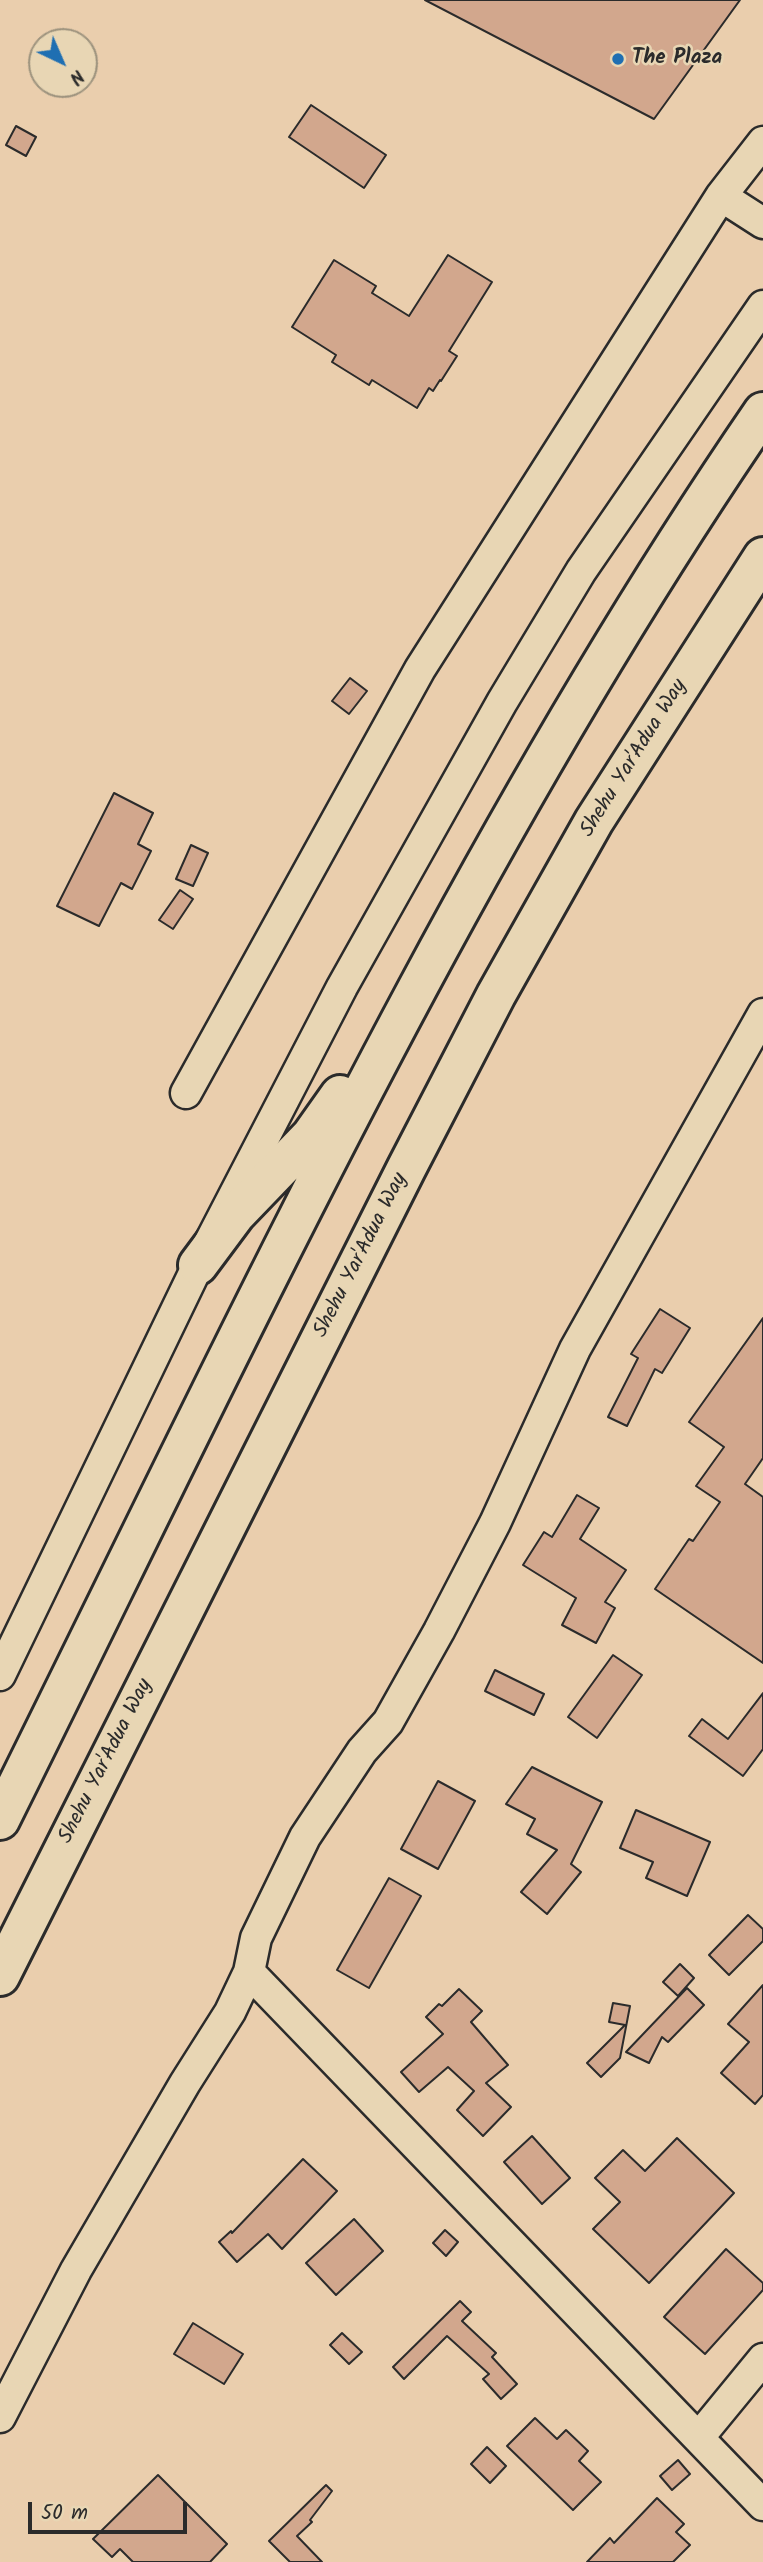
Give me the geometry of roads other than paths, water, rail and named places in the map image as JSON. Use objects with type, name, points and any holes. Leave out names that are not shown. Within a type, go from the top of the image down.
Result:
[{"type":"highway","points":[[0,1821],[334,1148],[415,996],[593,676],[702,502],[763,412]]},
{"type":"highway","name":"Shehu Yar'Adua Way","points":[[0,1976],[399,1181],[496,995],[594,821],[763,557]]},
{"type":"highway","points":[[198,1265],[236,1214],[311,1136],[415,996]]},
{"type":"street","points":[[186,1094],[420,669],[722,196],[763,142]]},
{"type":"street","points":[[722,196],[763,223]]},
{"type":"street","points":[[0,1675],[8,1646],[198,1265],[342,987],[502,702],[581,571],[763,306]]},
{"type":"street","points":[[0,2417],[76,2270],[185,2083],[230,2012],[249,1972],[256,1938],[305,1837],[362,1751],[387,1722],[439,1631],[495,1523],[575,1349],[763,1014]]},
{"type":"street","points":[[249,1972],[763,2505]]},
{"type":"street","points":[[699,2437],[763,2359]]},
{"type":"place","name":"The Plaza","points":[[618,59]]}]
